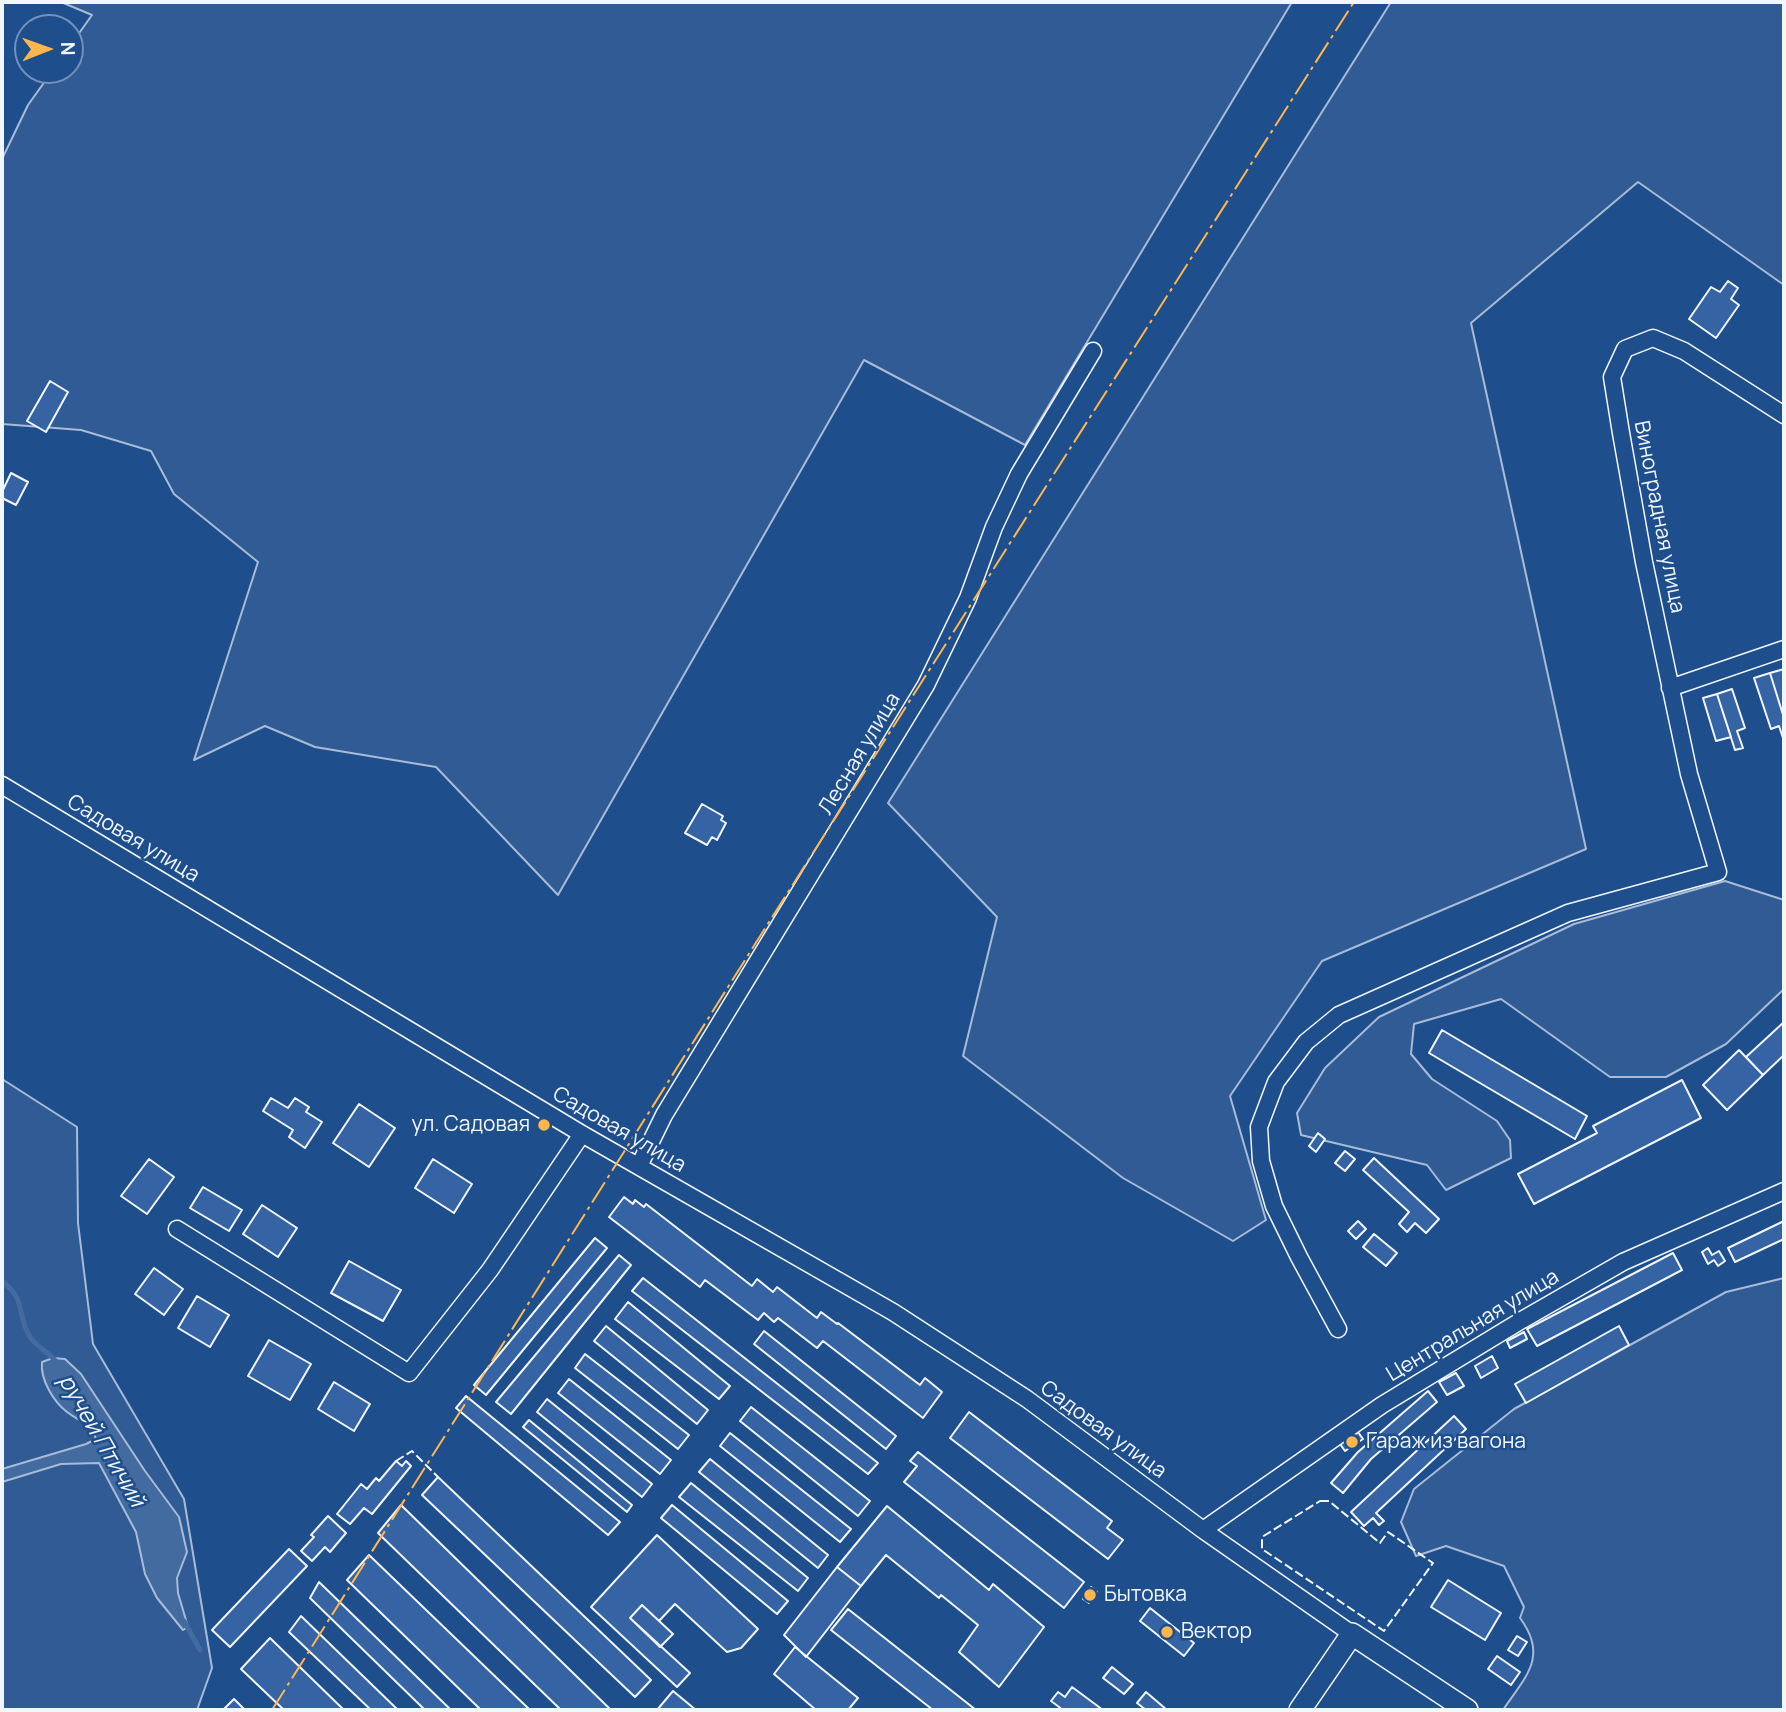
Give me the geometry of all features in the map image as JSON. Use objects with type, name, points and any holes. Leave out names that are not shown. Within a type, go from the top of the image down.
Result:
[{"type":"street","name":"Виноградная улица","points":[[1338,1329],[1274,1206],[1261,1161],[1259,1127],[1276,1082],[1306,1042],[1339,1015],[1568,914],[1718,872],[1689,774],[1644,562],[1612,377],[1625,349],[1653,338],[1684,351],[1784,415]]},
{"type":"street","name":"Лесная улица","points":[[639,1166],[664,1115],[926,685],[968,598],[980,561],[1019,474],[1093,351]]},
{"type":"street","points":[[1670,688],[1784,649]]},
{"type":"street","name":"Садовая улица","points":[[2,785],[582,1133],[904,1319],[1027,1399],[1203,1530],[1352,1634]]},
{"type":"street","points":[[177,1229],[408,1373],[490,1270],[582,1133]]},
{"type":"street","name":"Центральная улица","points":[[1203,1530],[1382,1405],[1522,1320],[1623,1262],[1784,1191]]},
{"type":"street","points":[[1300,1710],[1352,1634],[1466,1710]]},
{"type":"shaded area","points":[[61,2],[1292,2],[1025,445],[864,360],[558,895],[436,767],[315,747],[265,726],[194,760],[258,562],[174,494],[151,451],[81,430],[2,424],[2,159],[28,105],[43,84],[84,84],[84,26],[92,15]]},
{"type":"shaded area","points":[[1391,2],[1784,2],[1784,285],[1638,182],[1471,323],[1586,849],[1322,961],[1230,1096],[1266,1220],[1233,1241],[1123,1178],[963,1056],[997,917],[888,803]]},
{"type":"shaded area","points":[[1725,881],[1784,900],[1784,989],[1726,1044],[1666,1077],[1610,1077],[1501,999],[1414,1024],[1411,1054],[1432,1079],[1497,1121],[1510,1140],[1511,1158],[1446,1190],[1427,1165],[1301,1135],[1297,1113],[1325,1068],[1379,1017],[1574,924]]},
{"type":"shaded area","points":[[2,1079],[77,1127],[78,1223],[93,1344],[184,1499],[212,1668],[197,1710],[2,1710]]},
{"type":"shaded area","points":[[1784,1278],[1784,1710],[1503,1710],[1531,1666],[1533,1644],[1520,1618],[1524,1607],[1504,1566],[1446,1546],[1416,1556],[1401,1522],[1414,1489],[1514,1409],[1726,1292]]},
{"type":"water","points":[[53,1358],[65,1359],[81,1374],[179,1517],[187,1552],[177,1578],[178,1593],[188,1627],[183,1630],[157,1598],[145,1574],[136,1532],[99,1463],[61,1464],[2,1482],[2,1469],[96,1439],[88,1426],[62,1408],[49,1390],[43,1376],[42,1362]]},
{"type":"building","points":[[1728,281],[1738,288],[1731,299],[1739,305],[1716,338],[1689,319],[1711,287],[1720,292]]},
{"type":"building","points":[[50,381],[68,392],[46,432],[27,421]]},
{"type":"building","points":[[11,473],[28,482],[16,505],[2,498]]},
{"type":"building","points":[[1784,669],[1784,718],[1770,673]]},
{"type":"building","points":[[1770,673],[1784,718],[1784,741],[1779,726],[1771,729],[1754,678]]},
{"type":"building","points":[[1732,689],[1745,728],[1737,731],[1743,748],[1735,750],[1717,694]]},
{"type":"building","points":[[1717,694],[1731,737],[1716,741],[1703,698]]},
{"type":"building","points":[[702,804],[723,816],[721,820],[726,823],[717,840],[712,837],[707,845],[685,833]]},
{"type":"building","points":[[1784,1022],[1784,1055],[1763,1075],[1746,1057]]},
{"type":"building","points":[[1442,1030],[1587,1116],[1575,1139],[1429,1053]]},
{"type":"building","points":[[1739,1050],[1763,1075],[1727,1110],[1703,1085]]},
{"type":"building","points":[[1682,1080],[1701,1118],[1534,1204],[1518,1174],[1597,1133],[1593,1126]]},
{"type":"building","points":[[271,1098],[288,1108],[295,1098],[309,1107],[306,1112],[322,1122],[305,1148],[289,1137],[293,1130],[263,1111]]},
{"type":"building","points":[[359,1104],[395,1128],[369,1167],[333,1143]]},
{"type":"building","points":[[1318,1133],[1325,1139],[1316,1152],[1309,1146]]},
{"type":"building","points":[[1345,1151],[1355,1159],[1345,1171],[1335,1163]]},
{"type":"building","points":[[1374,1158],[1439,1219],[1426,1233],[1415,1223],[1407,1232],[1399,1224],[1409,1212],[1363,1170]]},
{"type":"building","points":[[149,1159],[174,1177],[147,1214],[121,1196]]},
{"type":"building","points":[[433,1159],[472,1184],[454,1213],[415,1188]]},
{"type":"building","points":[[203,1187],[242,1210],[229,1231],[190,1208]]},
{"type":"building","points":[[624,1197],[633,1204],[635,1200],[644,1207],[646,1204],[752,1286],[757,1279],[773,1292],[777,1287],[817,1318],[821,1312],[838,1323],[920,1385],[925,1378],[942,1392],[923,1418],[823,1341],[817,1348],[778,1318],[774,1322],[764,1313],[758,1320],[705,1280],[700,1287],[609,1217]]},
{"type":"building","points":[[262,1205],[297,1228],[278,1257],[243,1234]]},
{"type":"building","points":[[1358,1221],[1366,1229],[1356,1239],[1348,1231]]},
{"type":"building","points":[[1784,1221],[1784,1239],[1735,1262],[1728,1248]]},
{"type":"building","points":[[1374,1234],[1397,1253],[1386,1266],[1363,1247]]},
{"type":"building","points":[[595,1238],[607,1248],[486,1395],[474,1385]]},
{"type":"building","points":[[1708,1248],[1712,1255],[1719,1251],[1725,1261],[1718,1266],[1714,1260],[1708,1264],[1702,1252]]},
{"type":"building","points":[[1673,1253],[1682,1270],[1537,1346],[1527,1329]]},
{"type":"building","points":[[619,1255],[631,1265],[511,1414],[496,1402]]},
{"type":"building","points":[[349,1261],[401,1290],[383,1321],[331,1293]]},
{"type":"building","points":[[154,1268],[183,1289],[164,1315],[135,1294]]},
{"type":"building","points":[[643,1278],[878,1463],[868,1474],[632,1291]]},
{"type":"building","points":[[197,1296],[229,1315],[210,1347],[178,1328]]},
{"type":"building","points":[[628,1302],[730,1386],[719,1399],[615,1319]]},
{"type":"building","points":[[606,1326],[708,1410],[697,1424],[594,1341]]},
{"type":"building","points":[[1619,1326],[1629,1345],[1526,1403],[1515,1384]]},
{"type":"building","points":[[764,1331],[896,1436],[886,1449],[754,1344]]},
{"type":"building","points":[[1524,1332],[1527,1339],[1510,1348],[1507,1341]]},
{"type":"building","points":[[269,1340],[311,1364],[290,1400],[248,1376]]},
{"type":"building","points":[[585,1354],[689,1435],[678,1449],[575,1368]]},
{"type":"building","points":[[1492,1356],[1498,1368],[1481,1378],[1475,1366]]},
{"type":"building","points":[[1456,1373],[1464,1386],[1447,1395],[1439,1382]]},
{"type":"building","points":[[569,1379],[671,1460],[660,1474],[558,1393]]},
{"type":"building","points":[[334,1382],[370,1404],[354,1431],[318,1409]]},
{"type":"building","points":[[1428,1391],[1437,1402],[1371,1459],[1343,1493],[1331,1483],[1358,1452]]},
{"type":"building","points":[[466,1396],[620,1522],[608,1535],[456,1408]]},
{"type":"building","points":[[547,1399],[652,1484],[642,1497],[537,1412]]},
{"type":"building","points":[[751,1407],[870,1501],[858,1516],[740,1421]]},
{"type":"building","points":[[969,1412],[1112,1521],[1107,1528],[1123,1540],[1108,1559],[950,1438]]},
{"type":"building","points":[[1454,1416],[1466,1429],[1376,1513],[1384,1521],[1379,1525],[1373,1518],[1364,1526],[1351,1512]]},
{"type":"building","points":[[529,1420],[632,1505],[627,1512],[523,1427]]},
{"type":"building","name":"Гараж из вагона","points":[[1358,1432],[1363,1439],[1345,1451],[1340,1444]]},
{"type":"building","points":[[730,1433],[851,1529],[840,1542],[720,1446]]},
{"type":"building","points":[[918,1452],[1084,1582],[1064,1608],[904,1482],[917,1466],[910,1461]]},
{"type":"building","points":[[710,1459],[828,1555],[818,1568],[699,1472]]},
{"type":"building","points":[[396,1461],[402,1466],[406,1461],[411,1466],[372,1514],[364,1508],[350,1524],[337,1514],[361,1484],[367,1489],[376,1478],[379,1481]]},
{"type":"building","points":[[438,1477],[651,1680],[635,1697],[422,1495]]},
{"type":"building","points":[[691,1483],[808,1578],[798,1591],[679,1497]]},
{"type":"building","points":[[401,1505],[611,1710],[561,1710],[378,1533]]},
{"type":"building","points":[[672,1505],[788,1601],[777,1614],[661,1518]]},
{"type":"building","points":[[887,1506],[989,1590],[993,1584],[1044,1627],[999,1687],[959,1652],[978,1625],[941,1595],[939,1598],[886,1555],[861,1586],[837,1567]]},
{"type":"building","points":[[328,1516],[346,1533],[330,1552],[325,1547],[312,1561],[301,1551]]},
{"type":"building","points":[[657,1535],[758,1629],[741,1648],[727,1652],[675,1604],[659,1621],[642,1605],[630,1618],[690,1673],[677,1687],[591,1607]]},
{"type":"building","points":[[289,1549],[307,1566],[230,1647],[212,1630]]},
{"type":"building","points":[[369,1555],[530,1710],[481,1710],[347,1580]]},
{"type":"building","points":[[837,1567],[861,1586],[806,1657],[784,1635]]},
{"type":"building","points":[[1448,1580],[1501,1613],[1485,1640],[1431,1607]]},
{"type":"building","points":[[319,1582],[451,1710],[425,1710],[310,1598]]},
{"type":"building","name":"Бытовка","points":[[1091,1587],[1097,1592],[1089,1603],[1083,1599]]},
{"type":"building","points":[[642,1605],[673,1634],[660,1647],[630,1618]]},
{"type":"building","name":"Вектор","points":[[1150,1608],[1194,1643],[1184,1656],[1140,1621]]},
{"type":"building","points":[[848,1609],[976,1710],[933,1710],[831,1630]]},
{"type":"building","points":[[301,1616],[398,1710],[371,1710],[289,1632]]},
{"type":"building","points":[[1517,1636],[1527,1642],[1518,1656],[1508,1650]]},
{"type":"building","points":[[270,1638],[344,1710],[284,1710],[241,1669]]},
{"type":"building","points":[[795,1647],[858,1698],[848,1710],[816,1710],[774,1674]]},
{"type":"building","points":[[1497,1656],[1520,1672],[1511,1685],[1488,1669]]},
{"type":"building","points":[[1112,1667],[1133,1684],[1124,1694],[1103,1678]]},
{"type":"building","points":[[1072,1687],[1103,1710],[1063,1710],[1051,1701],[1058,1692],[1065,1697]]},
{"type":"building","points":[[673,1691],[696,1710],[657,1710]]},
{"type":"building","points":[[1146,1692],[1167,1710],[1146,1710],[1137,1703]]},
{"type":"building","points":[[234,1699],[245,1710],[224,1709]]},
{"type":"waterway","name":"ручей Птичий","points":[[2,1281],[15,1295],[25,1327],[32,1339],[57,1363]]},
{"type":"waterway","name":"ручей Птичий","points":[[184,1621],[200,1650]]},
{"type":"fence","points":[[396,1461],[412,1451],[438,1477]]},
{"type":"fence","points":[[1320,1501],[1329,1501],[1380,1543],[1388,1532],[1433,1563],[1384,1631],[1262,1549],[1262,1537],[1320,1501]]},
{"type":"power","points":[[272,1710],[1354,2]]},
{"type":"place","name":"ул. Садовая","points":[[544,1125]]},
{"type":"place","name":"Гараж из вагона","points":[[1352,1442]]},
{"type":"place","name":"Бытовка","points":[[1090,1595]]},
{"type":"place","name":"Вектор","points":[[1167,1632]]}]
